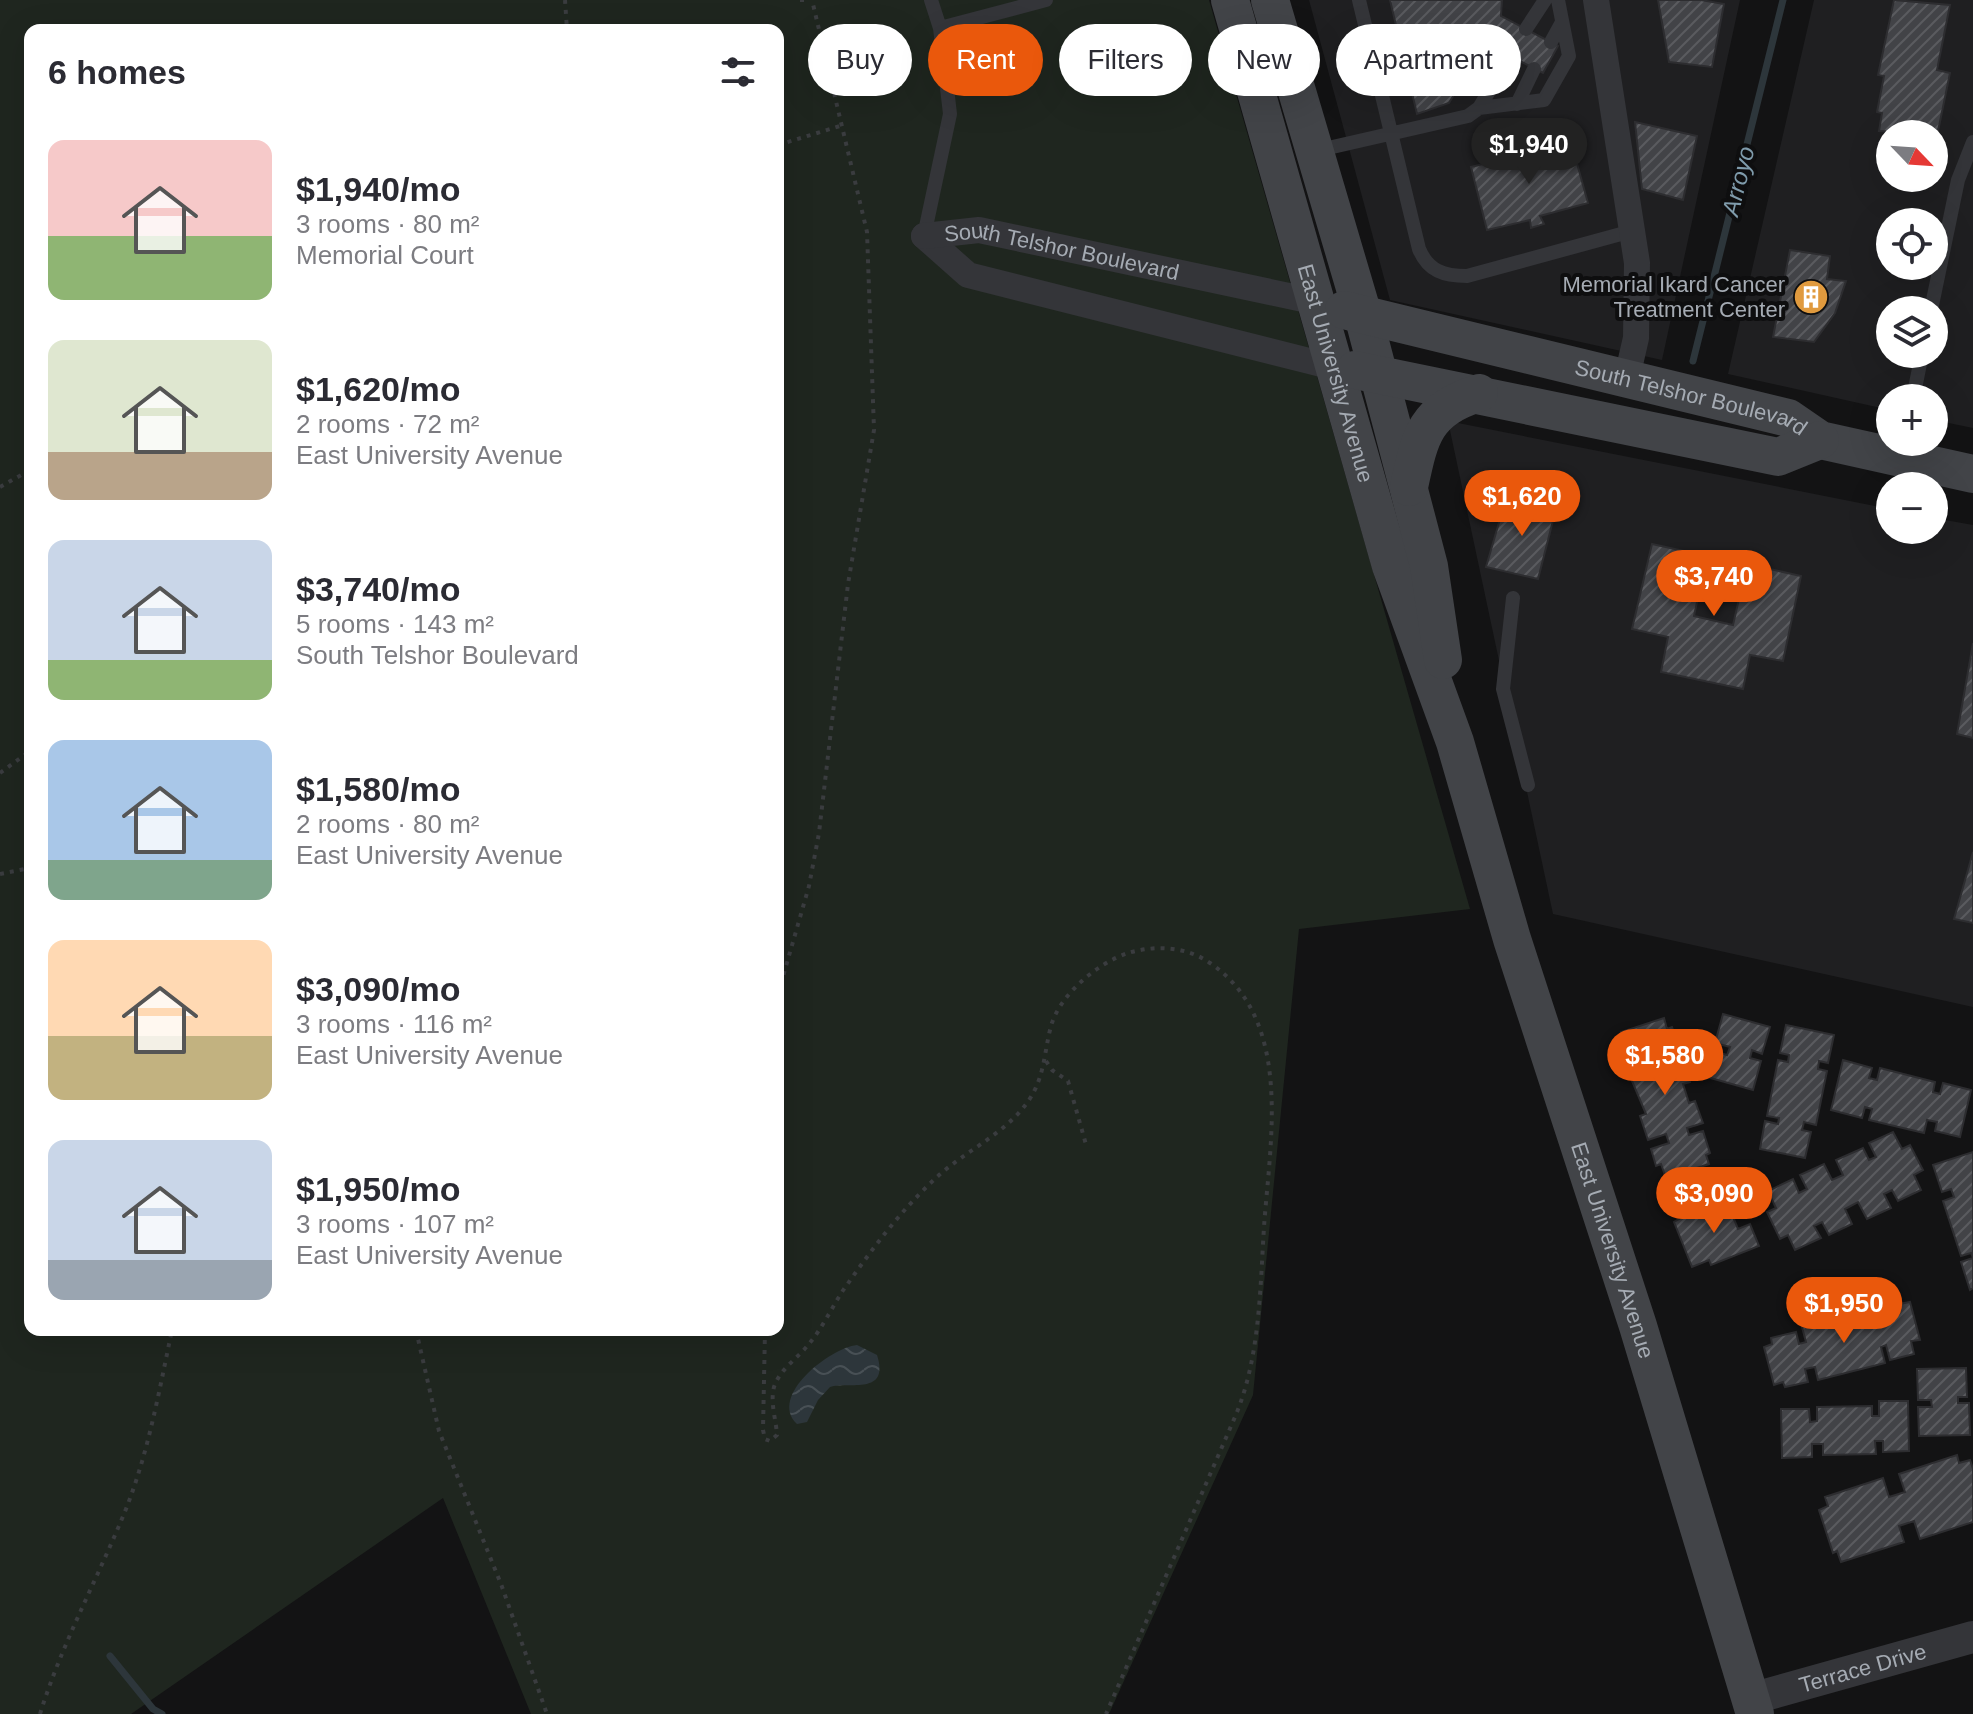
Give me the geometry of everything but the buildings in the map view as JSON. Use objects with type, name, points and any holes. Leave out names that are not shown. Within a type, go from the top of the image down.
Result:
[{"type":"main road","name":"East University Avenue","points":[[1230,0],[1391,566],[1455,742],[1512,939],[1638,1326],[1753,1706]]},
{"type":"main road","name":"East University Avenue","points":[[1270,0],[1363,315],[1429,566],[1455,742]]},
{"type":"main road","name":"South Telshor Boulevard","points":[[1317,302],[1788,418],[1820,440],[1973,474]]},
{"type":"main road","name":"South Telshor Boulevard","points":[[1337,368],[1479,393],[1778,457],[1820,440]]},
{"type":"main road","points":[[1408,490],[1417,450],[1429,420],[1453,401],[1479,393]]},
{"type":"street","points":[[1596,0],[1637,263],[1636,338],[1627,377]]},
{"type":"street","name":"South Telshor Boulevard","points":[[924,236],[979,230],[1317,302]]},
{"type":"street","name":"South Telshor Boulevard","points":[[924,236],[968,275],[1337,368]]},
{"type":"street","name":"Terrace Drive","points":[[1753,1706],[1973,1637]]},
{"type":"lane","points":[[931,0],[939,24]]},
{"type":"lane","points":[[1359,0],[1419,249],[1427,265],[1442,273],[1467,276],[1632,231]]},
{"type":"lane","points":[[1526,29],[1545,0]]},
{"type":"lane","points":[[1479,108],[1544,100],[1569,56],[1558,0]]},
{"type":"lane","points":[[954,24],[1037,1]]},
{"type":"lane","points":[[1551,42],[1562,22]]},
{"type":"lane","points":[[1517,104],[1534,69]]},
{"type":"lane","points":[[924,236],[950,114],[948,96]]},
{"type":"lane","points":[[1315,151],[1468,116],[1479,108],[1486,96]]},
{"type":"lane","points":[[1934,296],[1958,180],[1973,142]]},
{"type":"lane","points":[[1513,598],[1503,689],[1528,785]]},
{"type":"path","points":[[565,0],[567,24]]},
{"type":"path","points":[[784,973],[809,886],[819,833],[848,584],[874,430],[867,232],[810,0],[800,0]]},
{"type":"path","points":[[784,143],[840,126]]},
{"type":"path","points":[[0,487],[24,473]]},
{"type":"path","points":[[0,773],[24,755]]},
{"type":"path","points":[[0,874],[24,869]]},
{"type":"path","points":[[765,1336],[763,1430],[765,1439],[770,1441],[777,1435],[772,1407],[775,1386],[786,1368],[809,1345],[873,1249],[909,1206],[934,1179],[1012,1119],[1028,1102],[1042,1078],[1054,1016],[1091,975],[1116,958],[1160,948],[1204,958],[1241,990],[1263,1035],[1269,1069],[1268,1171],[1256,1333],[1248,1384],[1185,1526],[1140,1643],[1106,1714]]},
{"type":"path","points":[[1046,1061],[1052,1070],[1068,1081],[1087,1148]]},
{"type":"path","points":[[40,1714],[52,1675],[99,1573],[146,1453],[171,1336]]},
{"type":"path","points":[[417,1336],[439,1431],[501,1584],[547,1714]]},
{"type":"shaded area","points":[[0,0],[1209,0],[1216,24],[1208,24],[1208,96],[1237,96],[1470,909],[1299,929],[1253,1395],[1109,1714],[531,1714],[443,1498],[131,1714],[0,1714]]},
{"type":"shaded area","points":[[1309,0],[1740,0],[1662,360],[1390,300],[1320,41],[1320,24],[1315,24]]},
{"type":"shaded area","points":[[1814,0],[1973,0],[1973,428],[1948,423],[1948,384],[1876,384],[1876,407],[1728,374]]},
{"type":"shaded area","points":[[1448,421],[1876,506],[1876,544],[1948,544],[1948,521],[1973,525],[1973,1007],[1553,914]]},
{"type":"water","points":[[857,1345],[877,1355],[878,1376],[866,1384],[830,1387],[818,1400],[807,1422],[797,1424],[790,1413],[790,1400],[796,1387],[832,1355]]},
{"type":"waterway","name":"Arroyo","points":[[1693,361],[1783,0]]},
{"type":"waterway","points":[[110,1656],[153,1709],[162,1714]]},
{"type":"place","name":"Memorial Ikard Cancer Treatment Center","points":[[1811,297]]}]
